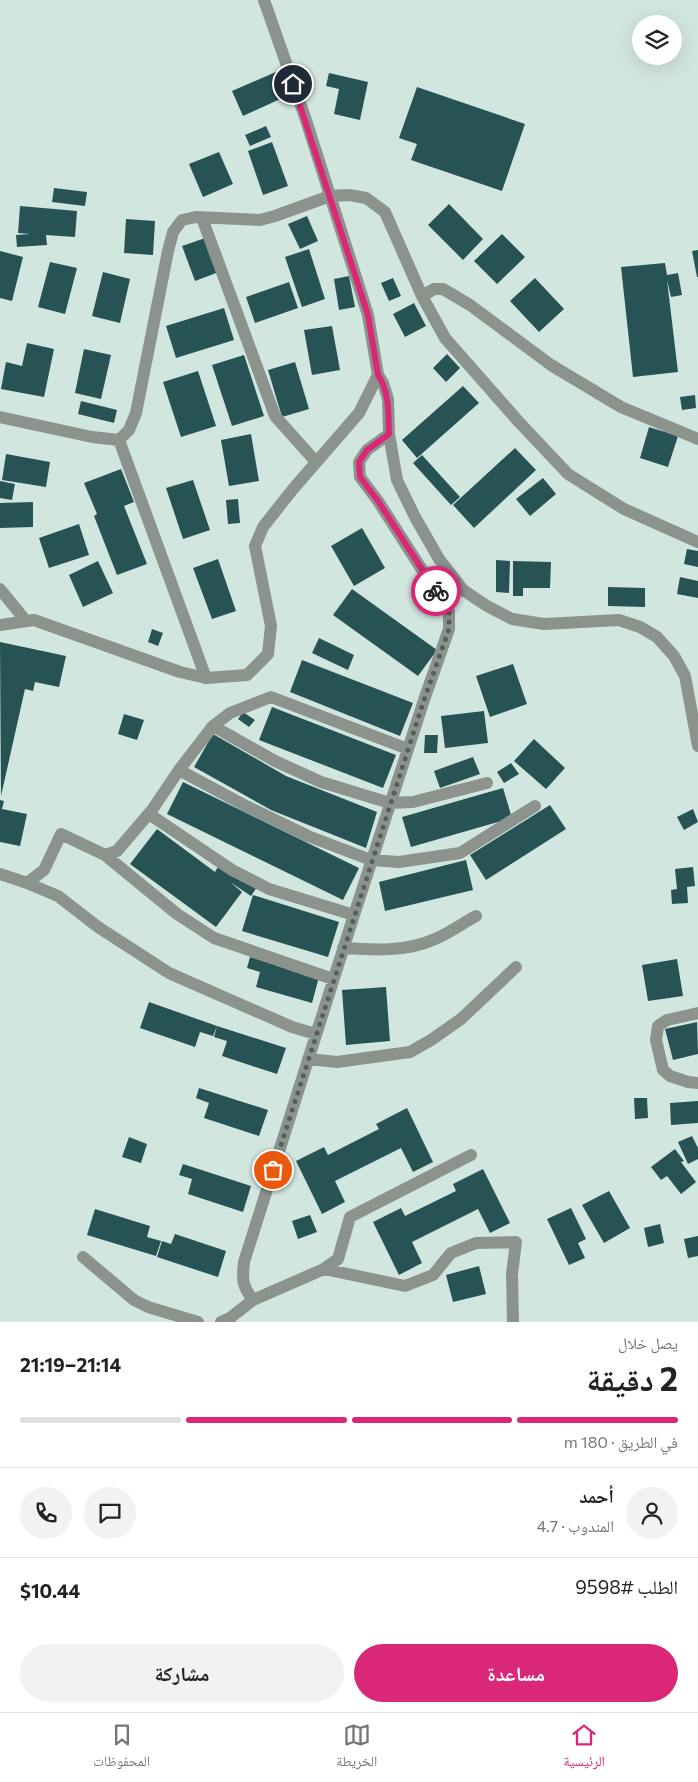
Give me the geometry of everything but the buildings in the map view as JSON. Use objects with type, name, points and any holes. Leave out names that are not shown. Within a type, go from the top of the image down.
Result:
[{"type":"street","points":[[264,0],[368,315],[378,375],[383,383],[388,399],[389,434],[397,480],[439,559],[464,590],[487,606],[512,619],[544,624],[619,620],[640,626],[657,637],[674,656],[686,676],[698,746]]},
{"type":"street","points":[[119,440],[129,430],[136,413],[168,251],[173,232],[182,220],[202,218],[260,220],[330,196],[349,195],[366,198],[384,212],[422,296],[445,338],[518,421],[568,474],[624,509],[698,542]]},
{"type":"street","points":[[202,218],[275,416],[316,462]]},
{"type":"street","points":[[422,296],[434,289],[443,289],[470,305],[552,364],[621,407],[698,439]]},
{"type":"street","points":[[0,625],[34,620],[180,672],[206,678],[247,675],[268,654],[271,626],[255,546],[263,527],[359,413],[378,375]]},
{"type":"street","points":[[0,417],[92,437],[119,440]]},
{"type":"street","points":[[253,1300],[244,1287],[242,1278],[244,1262],[371,860],[449,629],[449,612],[378,501],[360,477],[359,462],[367,450],[389,434]]},
{"type":"street","points":[[119,440],[206,678]]},
{"type":"street","points":[[0,589],[26,621]]},
{"type":"street","points":[[105,855],[117,851],[149,814],[179,770],[213,726],[230,713],[271,697],[408,749]]},
{"type":"street","points":[[213,726],[276,761],[321,782],[390,803],[412,802],[487,783]]},
{"type":"street","points":[[179,770],[308,836],[371,860],[399,862],[460,853],[535,806]]},
{"type":"street","points":[[149,814],[232,870],[269,889],[354,915]]},
{"type":"street","points":[[27,883],[44,870],[62,834],[105,855],[176,914],[214,938],[333,979]]},
{"type":"street","points":[[0,874],[58,896],[98,926],[169,973],[292,1027],[316,1034]]},
{"type":"street","points":[[343,948],[377,950],[410,946],[435,940],[476,916]]},
{"type":"street","points":[[308,1058],[337,1062],[410,1052],[461,1019],[516,968]]},
{"type":"street","points":[[698,1013],[667,1020],[658,1026],[656,1040],[663,1070],[670,1076],[688,1082],[698,1082]]},
{"type":"street","points":[[221,1322],[230,1318],[253,1300],[324,1269],[338,1259],[350,1217],[471,1155]]},
{"type":"street","points":[[324,1269],[405,1286],[433,1275],[451,1253],[468,1246],[476,1243],[516,1242],[512,1274],[513,1322]]},
{"type":"street","points":[[83,1257],[134,1300],[148,1307],[198,1322]]},
{"type":"way so far","points":[[273,1170],[343,948],[449,629],[449,612],[436,591]]},
{"type":"route","points":[[293,84],[368,315],[378,375],[383,383],[388,399],[389,434],[367,450],[359,462],[360,477],[378,501],[436,591]]}]
